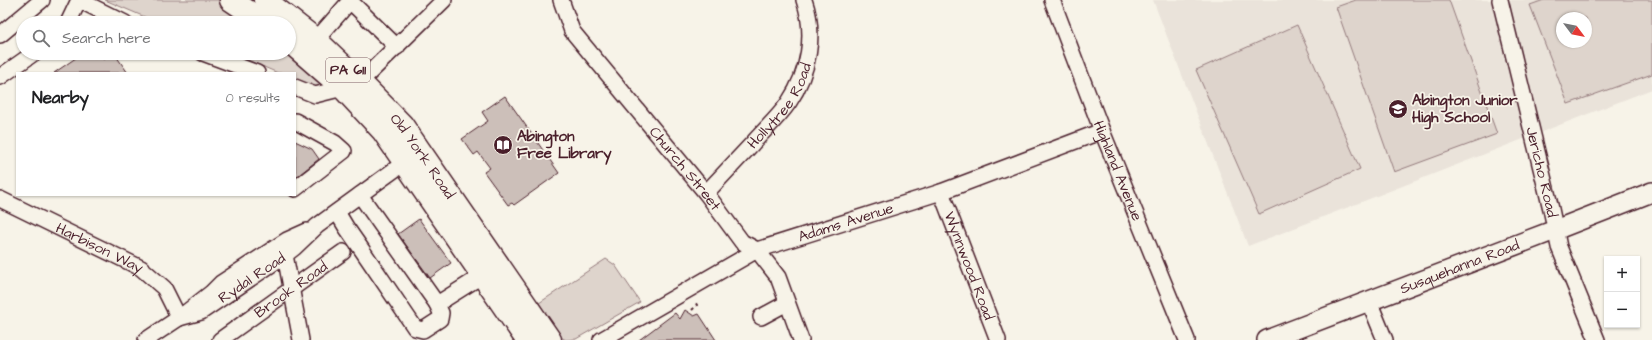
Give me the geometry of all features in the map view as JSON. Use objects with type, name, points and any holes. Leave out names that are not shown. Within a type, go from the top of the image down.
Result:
[{"type":"highway","points":[[231,0],[255,16]]},
{"type":"highway","name":"Old York Road","points":[[265,0],[285,16]]},
{"type":"highway","name":"Old York Road","points":[[296,24],[316,40],[352,85]]},
{"type":"highway","name":"Old York Road","points":[[296,46],[352,85],[402,125],[412,157],[482,275],[525,339]]},
{"type":"highway","name":"Old York Road","points":[[412,157],[550,340]]},
{"type":"main road","name":"Susquehanna Road","points":[[1267,340],[1652,192]]},
{"type":"street","points":[[23,16],[42,0]]},
{"type":"street","points":[[71,16],[79,0],[111,16]]},
{"type":"street","points":[[297,92],[316,95],[352,85],[397,47],[444,0]]},
{"type":"street","name":"Church Street","points":[[561,0],[572,31],[706,193],[742,242],[757,250],[778,277],[801,340]]},
{"type":"street","name":"Hollytree Road","points":[[706,193],[777,117],[797,89],[808,57],[811,35],[809,15],[804,0]]},
{"type":"street","name":"Highland Avenue","points":[[1052,0],[1102,131],[1187,340]]},
{"type":"street","name":"Jericho Road","points":[[1500,0],[1559,247],[1597,340]]},
{"type":"street","points":[[316,40],[350,1],[397,47]]},
{"type":"street","points":[[0,35],[16,22]]},
{"type":"street","points":[[0,77],[24,60]]},
{"type":"street","points":[[222,60],[253,72]]},
{"type":"street","points":[[296,122],[336,143],[344,151],[296,188]]},
{"type":"street","name":"Adams Avenue","points":[[601,340],[757,250],[940,192],[1102,131]]},
{"type":"street","name":"Rydal Road","points":[[250,271],[285,255],[317,226],[412,157]]},
{"type":"street","name":"Wynnwood Road","points":[[940,192],[998,340]]},
{"type":"street","points":[[337,212],[415,328],[423,330],[440,319],[441,312],[437,304],[360,195]]},
{"type":"street","name":"Harbison Way","points":[[0,199],[141,268],[164,288],[179,318]]},
{"type":"street","name":"Rydal Road","points":[[146,340],[179,318],[201,312],[287,240],[317,226]]},
{"type":"street","name":"Brook Road","points":[[220,340],[343,252]]},
{"type":"street","points":[[285,255],[302,340]]},
{"type":"street","points":[[437,304],[482,275]]},
{"type":"street","points":[[1369,301],[1385,340]]},
{"type":"street","points":[[761,317],[787,303]]},
{"type":"path","points":[[692,310],[697,305]]},
{"type":"shaded area","points":[[105,0],[220,0],[245,16],[143,16]]},
{"type":"shaded area","name":"Abington Junior High School","points":[[1153,0],[1652,0],[1652,89],[1248,246]]},
{"type":"shaded area","points":[[1356,0],[1449,0],[1497,134],[1394,172],[1336,7]]},
{"type":"shaded area","points":[[1544,0],[1652,0],[1652,74],[1568,104],[1530,5]]},
{"type":"shaded area","points":[[1297,25],[1360,169],[1259,214],[1196,70]]},
{"type":"shaded area","points":[[296,59],[323,82],[320,86],[313,88],[296,80],[296,72],[276,72],[247,60]]},
{"type":"shaded area","points":[[606,259],[615,265],[640,302],[576,339],[566,340],[561,337],[539,303]]},
{"type":"building","points":[[73,60],[119,60],[127,72],[55,72]]},
{"type":"building","name":"Abington Free Library","points":[[505,96],[559,173],[514,205],[512,203],[508,205],[484,172],[490,168],[478,152],[474,155],[462,139],[488,121],[482,112]]},
{"type":"building","points":[[296,141],[312,149],[319,159],[296,177]]},
{"type":"building","points":[[419,219],[451,263],[430,278],[398,234]]},
{"type":"building","points":[[685,310],[694,316],[699,314],[716,340],[639,340],[675,313],[680,319]]},
{"type":"place","name":"Abington Junior High School","points":[[1398,109]]},
{"type":"place","name":"Abington Free Library","points":[[503,145]]}]
